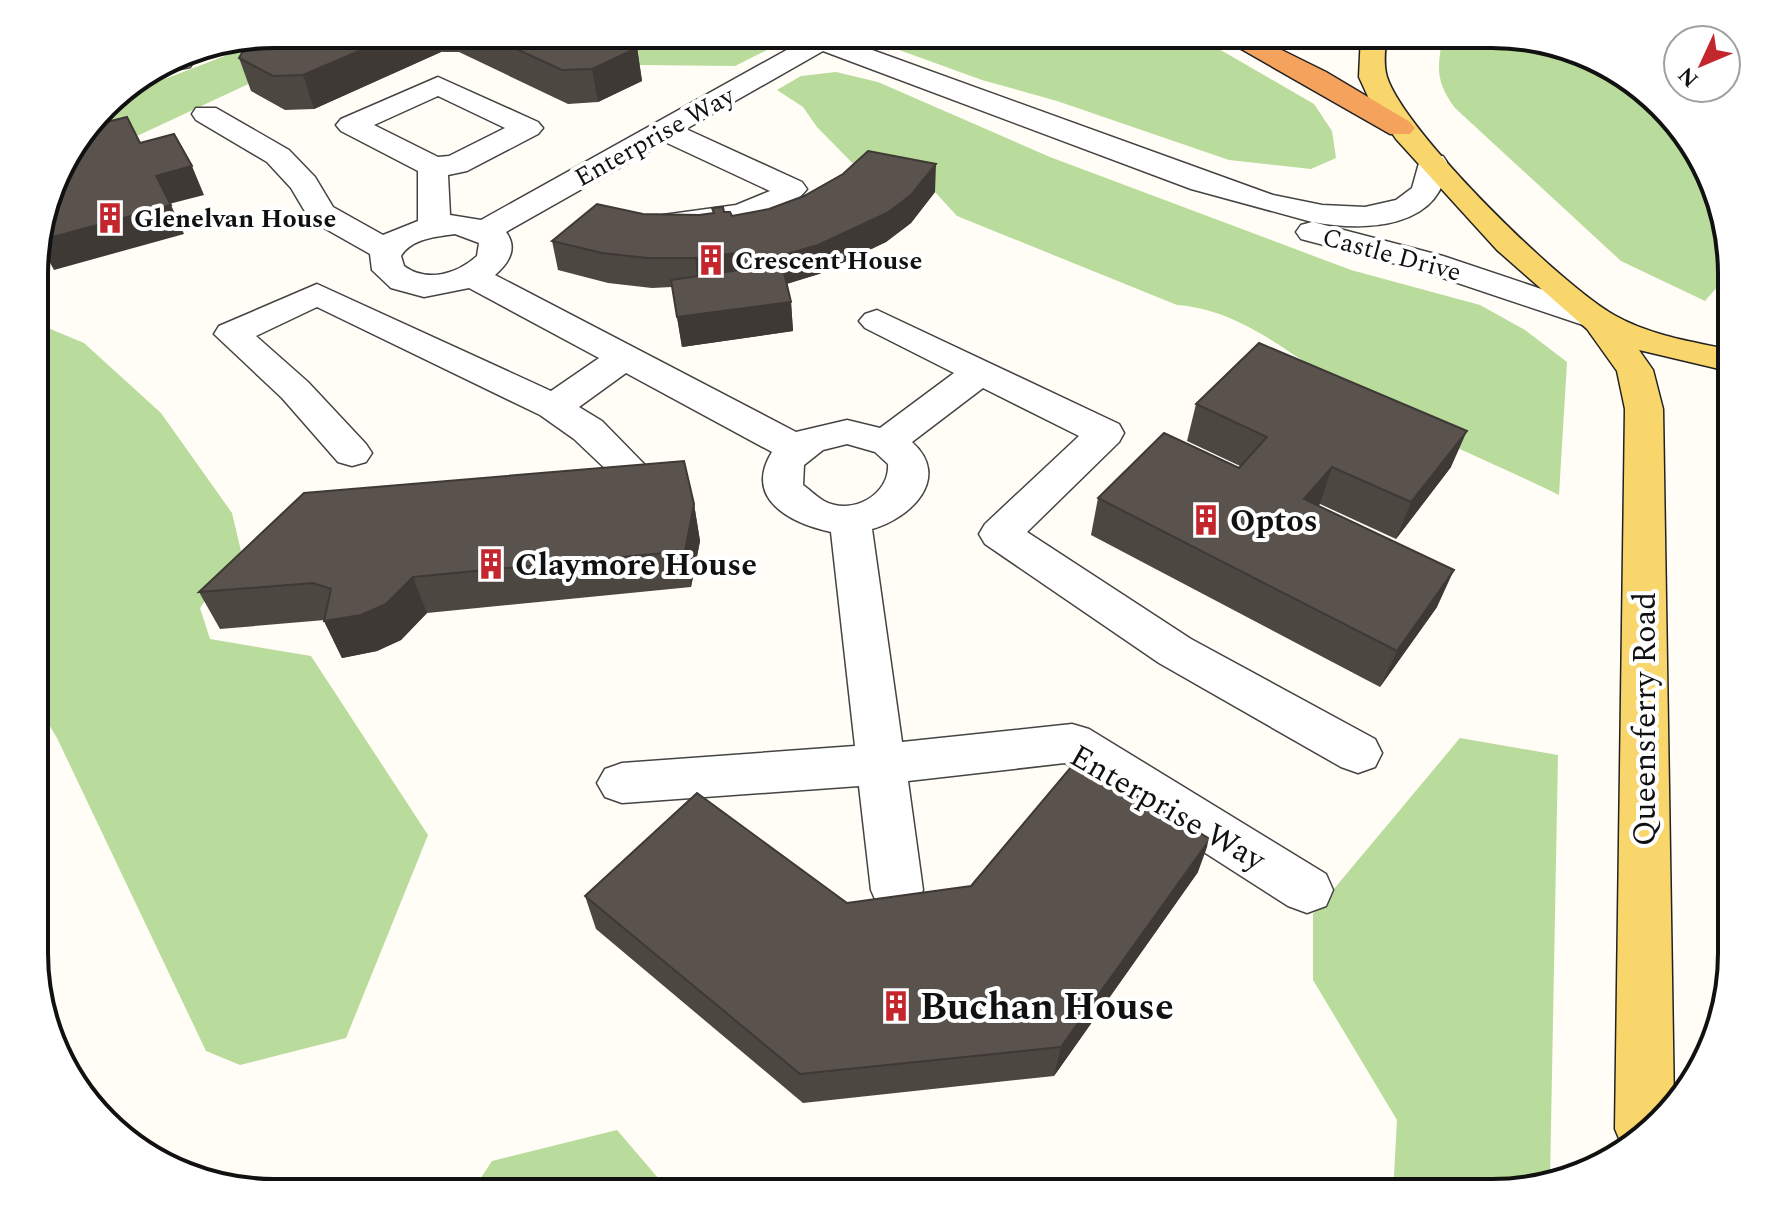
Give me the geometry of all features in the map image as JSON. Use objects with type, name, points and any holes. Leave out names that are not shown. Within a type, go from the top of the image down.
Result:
[{"type":"highway","points":[[1256,48],[1316,78],[1400,128]]},
{"type":"main road","points":[[1374,48],[1373,77],[1400,128],[1527,260],[1597,320],[1659,343],[1718,358]]},
{"type":"main road","name":"Queensferry Road","points":[[1597,320],[1635,370],[1644,409],[1645,1119]]},
{"type":"street","name":"Enterprise Way","points":[[485,231],[664,130],[797,48]]},
{"type":"street","name":"Castle Drive","points":[[840,48],[1193,179],[1303,211],[1365,217],[1405,208],[1428,193],[1433,181],[1432,162]]},
{"type":"street","points":[[438,85],[528,128],[456,165],[433,167],[351,125],[438,85]]},
{"type":"street","points":[[206,114],[278,156],[304,184],[321,213],[387,250]]},
{"type":"street","points":[[641,217],[673,222],[737,214],[778,199],[791,189],[664,130]]},
{"type":"street","points":[[433,167],[434,225]]},
{"type":"street","name":"Castle Drive","points":[[1193,179],[1286,224],[1431,263],[1597,320]]},
{"type":"street","points":[[455,224],[485,231],[495,240],[494,257],[472,276],[434,285],[391,277],[384,266],[387,250],[403,236],[434,225],[455,224]]},
{"type":"street","points":[[472,276],[622,359],[796,448]]},
{"type":"street","points":[[352,453],[295,390],[232,334],[317,294],[553,407],[588,430],[625,465]]},
{"type":"street","points":[[877,321],[1105,433],[1000,534],[1175,651],[1358,753]]},
{"type":"street","points":[[553,407],[622,359]]},
{"type":"street","points":[[888,441],[980,372]]},
{"type":"street","points":[[838,432],[870,434],[888,441],[910,466],[910,486],[895,504],[882,512],[850,519],[814,514],[784,491],[782,468],[796,448],[821,435],[838,432]]},
{"type":"street","points":[[850,519],[897,890]]},
{"type":"street","name":"Enterprise Way","points":[[622,783],[881,764],[1072,743],[1307,890]]},
{"type":"green space","points":[[274,48],[257,80],[137,136],[81,156],[104,125],[125,104],[153,84],[235,52]]},
{"type":"green space","points":[[603,48],[767,50],[735,66],[640,65]]},
{"type":"green space","points":[[894,48],[1217,48],[1314,104],[1332,131],[1336,158],[1311,169],[1229,160],[1057,101],[982,80]]},
{"type":"green space","points":[[1441,48],[1507,48],[1550,56],[1605,78],[1652,114],[1688,161],[1706,201],[1714,230],[1718,286],[1705,301],[1621,261],[1455,108],[1441,81]]},
{"type":"green space","points":[[836,72],[878,82],[1050,157],[1351,270],[1480,305],[1525,330],[1567,362],[1559,495],[1380,409],[1249,327],[1202,309],[1177,305],[957,216],[935,192],[868,179],[817,127],[803,107],[777,90],[801,76]]},
{"type":"green space","points":[[48,328],[84,343],[161,413],[232,513],[241,551],[200,608],[210,639],[311,656],[428,835],[346,1038],[240,1065],[206,1051],[48,723]]},
{"type":"green space","points":[[1460,738],[1558,755],[1550,1171],[1492,1179],[1394,1179],[1397,1120],[1313,980],[1313,914]]},
{"type":"green space","points":[[617,1130],[659,1179],[480,1179],[492,1161]]},
{"type":"building","points":[[366,48],[303,75],[273,76],[239,58],[245,50]]},
{"type":"building","points":[[514,48],[637,48],[592,69],[562,70]]},
{"type":"building","points":[[127,117],[140,143],[174,134],[192,166],[156,176],[171,205],[52,237],[65,188],[78,161],[107,122]]},
{"type":"building","points":[[868,151],[936,164],[911,195],[887,213],[818,245],[780,256],[791,302],[677,317],[671,280],[740,270],[736,253],[695,258],[647,258],[602,253],[552,241],[597,204],[643,214],[699,215],[714,213],[712,208],[723,207],[724,212],[730,212],[732,216],[769,209],[804,196],[843,174]]},
{"type":"building","name":"Optos","points":[[1259,343],[1467,431],[1411,502],[1332,467],[1304,499],[1454,570],[1397,651],[1098,498],[1164,433],[1239,468],[1267,437],[1196,404]]},
{"type":"building","points":[[684,461],[694,504],[685,551],[413,577],[386,604],[361,615],[324,621],[331,589],[313,583],[199,592],[304,493]]},
{"type":"building","name":"Buchan House","points":[[1077,760],[1210,839],[1061,1047],[800,1074],[585,896],[697,793],[847,903],[971,886]]},
{"type":"place","name":"Glenelvan House","points":[[110,218]]},
{"type":"place","name":"Crescent House","points":[[711,260]]},
{"type":"place","name":"Optos","points":[[1206,520]]},
{"type":"place","name":"Claymore House","points":[[491,564]]},
{"type":"place","name":"Buchan House","points":[[896,1006]]}]
